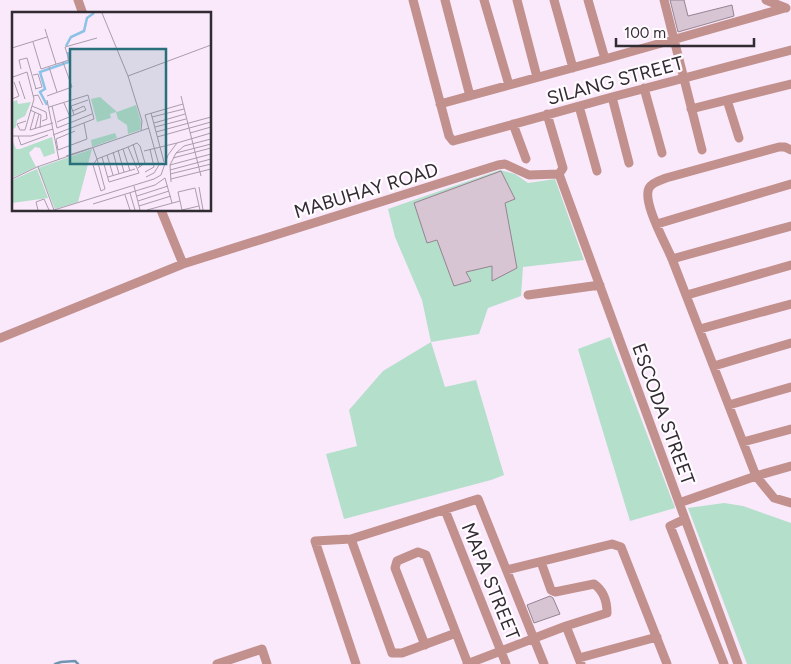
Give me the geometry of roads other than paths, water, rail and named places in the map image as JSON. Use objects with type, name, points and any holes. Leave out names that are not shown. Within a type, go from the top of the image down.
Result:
[{"type":"street","points":[[78,0],[82,12]]},
{"type":"street","points":[[412,0],[440,104],[788,8]]},
{"type":"street","points":[[445,0],[470,96]]},
{"type":"street","points":[[484,0],[509,85]]},
{"type":"street","points":[[517,0],[537,77]]},
{"type":"street","points":[[554,0],[573,68]]},
{"type":"street","points":[[588,0],[605,60]]},
{"type":"street","points":[[664,0],[702,150]]},
{"type":"street","points":[[766,0],[788,8]]},
{"type":"street","name":"SILANG STREET","points":[[440,104],[452,141],[791,50]]},
{"type":"street","points":[[691,108],[791,84]]},
{"type":"street","points":[[644,88],[662,153]]},
{"type":"street","points":[[612,97],[629,163]]},
{"type":"street","points":[[727,100],[738,138]]},
{"type":"street","points":[[579,106],[597,171]]},
{"type":"street","name":"ESCODA STREET","points":[[547,114],[562,168],[559,174],[738,664]]},
{"type":"street","points":[[513,124],[526,159]]},
{"type":"street","points":[[791,150],[779,146],[666,178],[652,184],[647,197],[756,476],[774,498],[791,503]]},
{"type":"street","name":"MABUHAY ROAD","points":[[183,264],[498,165],[505,164],[529,175],[559,174]]},
{"type":"street","points":[[657,224],[791,184]]},
{"type":"street","points":[[0,338],[183,264],[161,211]]},
{"type":"street","points":[[672,259],[791,226]]},
{"type":"street","points":[[687,296],[791,265]]},
{"type":"street","points":[[528,295],[600,285]]},
{"type":"street","points":[[700,329],[791,304]]},
{"type":"street","points":[[714,366],[791,343]]},
{"type":"street","points":[[729,405],[791,387]]},
{"type":"street","points":[[743,442],[791,429]]},
{"type":"street","points":[[679,503],[791,466]]},
{"type":"street","points":[[356,664],[315,540],[351,539],[478,499],[544,664]]},
{"type":"street","name":"MAPA STREET","points":[[445,510],[506,664]]},
{"type":"street","points":[[685,519],[670,526],[724,664]]},
{"type":"street","points":[[351,539],[392,653],[402,653],[456,632]]},
{"type":"street","points":[[507,570],[612,544],[621,547],[667,664]]},
{"type":"street","points":[[424,644],[395,568],[397,561],[418,552],[426,555],[468,664],[566,626],[607,614],[607,606],[601,588],[594,584],[555,592],[551,590],[541,562]]},
{"type":"street","points":[[566,626],[580,661],[657,637]]},
{"type":"street","points":[[217,664],[262,649],[267,664]]},
{"type":"waterway","points":[[55,664],[75,661],[78,664]]}]
